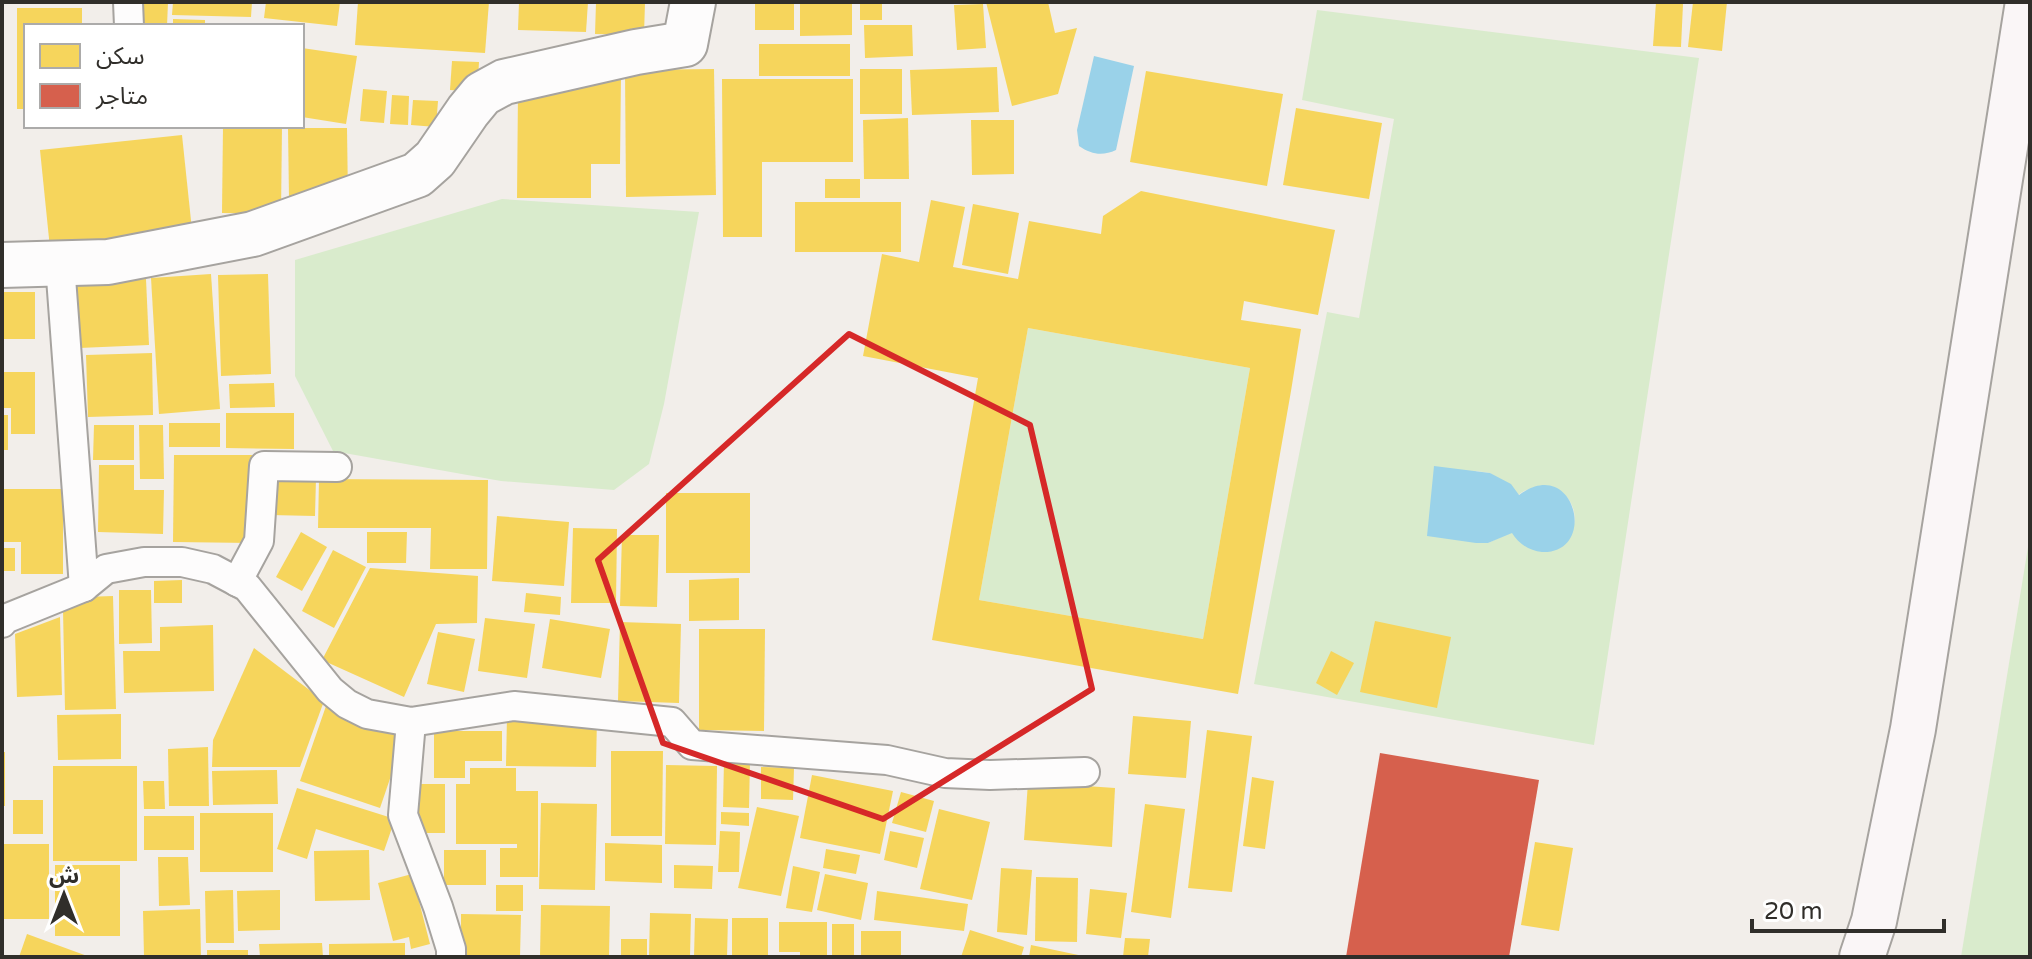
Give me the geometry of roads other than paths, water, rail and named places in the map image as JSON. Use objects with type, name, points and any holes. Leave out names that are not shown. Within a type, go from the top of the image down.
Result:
[{"type":"street","points":[[2,265],[108,262],[253,234],[417,175],[435,159],[482,94],[504,82],[685,44],[693,2]]},
{"type":"street","points":[[1862,957],[1874,921],[1913,729],[2028,2]]},
{"type":"lane","points":[[128,2],[129,24]]},
{"type":"lane","points":[[60,264],[84,587]]},
{"type":"lane","points":[[237,582],[259,541],[264,466],[337,467]]},
{"type":"lane","points":[[2,623],[5,619],[84,587],[106,569],[144,562],[182,562],[213,569],[247,587],[330,690],[347,704],[367,714],[411,722],[514,706],[672,722],[692,745],[887,760],[945,773],[1085,772]]},
{"type":"lane","points":[[411,722],[403,815],[438,907],[451,957]]},
{"type":"water","points":[[1094,56],[1134,66],[1116,150],[1102,154],[1079,146],[1077,130]]},
{"type":"water","points":[[1434,466],[1490,473],[1511,484],[1519,495],[1538,486],[1554,487],[1566,496],[1573,509],[1575,524],[1570,538],[1560,548],[1542,552],[1524,546],[1512,533],[1488,543],[1427,536]]}]
